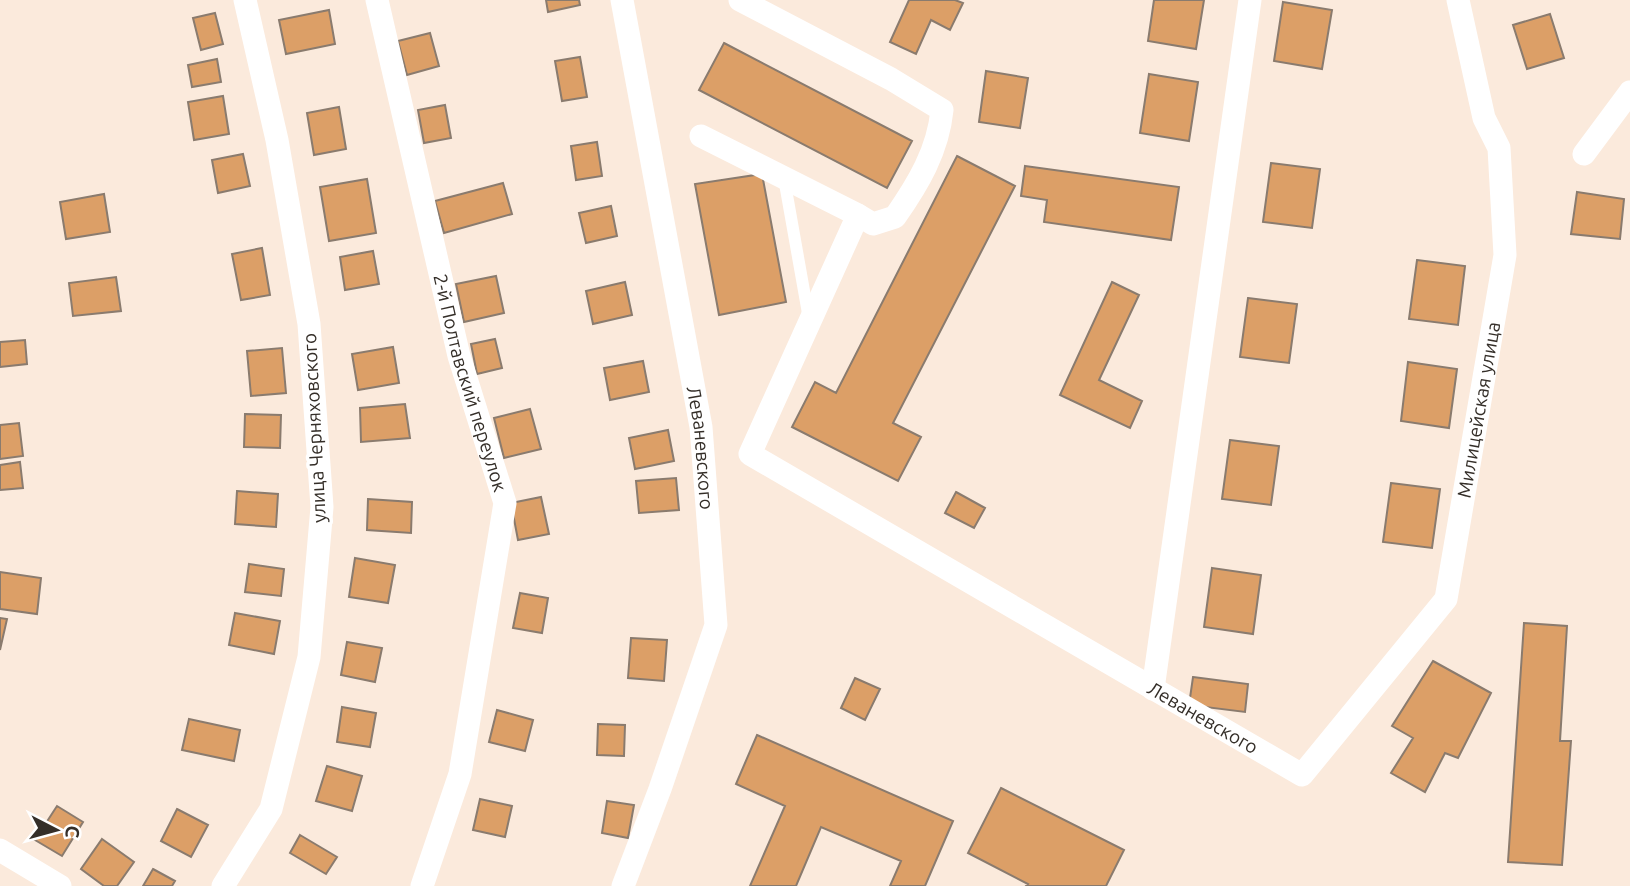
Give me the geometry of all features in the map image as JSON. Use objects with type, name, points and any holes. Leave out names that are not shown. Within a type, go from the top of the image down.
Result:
[{"type":"street","name":"улица Черняховского","points":[[223,886],[271,809],[309,657],[322,507],[309,324],[277,140],[245,0]]},
{"type":"street","name":"2-й Полтавский переулок","points":[[377,0],[459,356],[505,503],[460,774],[422,886]]},
{"type":"street","name":"Леваневского","points":[[622,0],[701,427],[716,625],[660,789],[623,886]]},
{"type":"street","points":[[701,136],[873,223],[895,218],[920,182],[940,133],[942,110],[891,79],[740,0]]},
{"type":"street","points":[[1153,689],[1250,0]]},
{"type":"street","name":"Милицейская улица","points":[[1302,775],[1446,599],[1505,254],[1499,148],[1484,118],[1458,0]]},
{"type":"street","points":[[1584,154],[1630,92]]},
{"type":"street","name":"Леваневского","points":[[858,215],[750,454],[1302,775]]},
{"type":"street","points":[[0,850],[60,886]]},
{"type":"lane","points":[[784,178],[810,322]]},
{"type":"building","points":[[546,0],[579,0],[580,5],[548,12]]},
{"type":"building","points":[[909,0],[955,0],[963,3],[950,30],[931,20],[916,54],[890,42]]},
{"type":"building","points":[[1154,0],[1204,0],[1196,49],[1148,41]]},
{"type":"building","points":[[1283,2],[1332,10],[1322,69],[1274,61]]},
{"type":"building","points":[[329,10],[335,44],[286,54],[279,20]]},
{"type":"building","points":[[215,13],[223,44],[201,50],[193,18]]},
{"type":"building","points":[[1550,14],[1564,58],[1527,69],[1513,25]]},
{"type":"building","points":[[430,33],[439,66],[407,75],[398,41]]},
{"type":"building","points":[[724,43],[912,141],[887,188],[699,90]]},
{"type":"building","points":[[580,57],[587,97],[562,101],[555,61]]},
{"type":"building","points":[[217,59],[221,82],[192,87],[188,65]]},
{"type":"building","points":[[986,71],[1028,78],[1020,128],[979,122]]},
{"type":"building","points":[[1149,74],[1198,82],[1189,141],[1140,133]]},
{"type":"building","points":[[223,96],[229,134],[194,140],[188,102]]},
{"type":"building","points":[[445,105],[451,138],[424,143],[418,110]]},
{"type":"building","points":[[339,107],[346,149],[314,155],[307,113]]},
{"type":"building","points":[[597,142],[602,176],[576,180],[571,146]]},
{"type":"building","points":[[243,154],[250,186],[218,193],[212,160]]},
{"type":"building","points":[[957,156],[1015,186],[893,423],[921,437],[898,481],[792,427],[815,382],[836,393]]},
{"type":"building","points":[[1271,163],[1320,169],[1312,228],[1263,222]]},
{"type":"building","points":[[1025,166],[1179,187],[1171,240],[1044,222],[1047,200],[1021,196]]},
{"type":"building","points":[[762,174],[786,302],[719,315],[695,184]]},
{"type":"building","points":[[367,179],[376,233],[329,241],[320,187]]},
{"type":"building","points":[[503,183],[512,214],[444,233],[435,201]]},
{"type":"building","points":[[1577,192],[1624,199],[1620,239],[1571,234]]},
{"type":"building","points":[[104,194],[110,232],[66,239],[60,202]]},
{"type":"building","points":[[611,206],[617,236],[586,243],[579,213]]},
{"type":"building","points":[[262,248],[270,295],[241,300],[232,254]]},
{"type":"building","points":[[373,251],[379,284],[345,290],[340,257]]},
{"type":"building","points":[[1417,260],[1465,266],[1458,325],[1409,319]]},
{"type":"building","points":[[496,276],[504,313],[464,322],[456,284]]},
{"type":"building","points":[[116,277],[121,311],[73,316],[69,283]]},
{"type":"building","points":[[625,282],[632,315],[593,324],[586,291]]},
{"type":"building","points":[[1112,282],[1139,295],[1099,380],[1142,401],[1130,428],[1060,395]]},
{"type":"building","points":[[1248,298],[1297,304],[1289,363],[1240,357]]},
{"type":"building","points":[[495,339],[502,368],[477,374],[471,344]]},
{"type":"building","points":[[25,340],[27,364],[0,367],[0,342]]},
{"type":"building","points":[[393,347],[399,383],[358,390],[352,354]]},
{"type":"building","points":[[282,348],[286,393],[251,396],[247,351]]},
{"type":"building","points":[[643,361],[649,392],[610,400],[604,368]]},
{"type":"building","points":[[1408,362],[1457,369],[1449,428],[1401,421]]},
{"type":"building","points":[[405,404],[410,438],[361,442],[360,408]]},
{"type":"building","points":[[530,409],[541,449],[504,458],[494,418]]},
{"type":"building","points":[[245,414],[281,415],[280,448],[244,447]]},
{"type":"building","points":[[19,423],[23,456],[0,459],[0,425]]},
{"type":"building","points":[[668,430],[674,461],[635,469],[629,438]]},
{"type":"building","points":[[1230,440],[1279,446],[1271,505],[1222,499]]},
{"type":"building","points":[[20,462],[23,488],[0,490],[0,465]]},
{"type":"building","points":[[676,478],[679,510],[639,513],[636,481]]},
{"type":"building","points":[[1391,483],[1440,489],[1432,548],[1383,542]]},
{"type":"building","points":[[237,491],[278,494],[276,527],[235,524]]},
{"type":"building","points":[[956,492],[985,508],[974,528],[945,513]]},
{"type":"building","points":[[541,497],[549,534],[518,540],[511,503]]},
{"type":"building","points":[[368,499],[412,502],[411,533],[367,530]]},
{"type":"building","points":[[355,558],[395,565],[388,603],[349,597]]},
{"type":"building","points":[[249,564],[284,569],[281,596],[245,592]]},
{"type":"building","points":[[1212,568],[1261,575],[1253,634],[1204,627]]},
{"type":"building","points":[[0,572],[41,578],[37,614],[0,609]]},
{"type":"building","points":[[520,593],[548,598],[542,633],[513,628]]},
{"type":"building","points":[[235,613],[280,621],[274,654],[229,645]]},
{"type":"building","points":[[0,618],[7,619],[0,650]]},
{"type":"building","points":[[1524,623],[1567,626],[1560,741],[1571,741],[1562,865],[1508,862]]},
{"type":"building","points":[[631,638],[667,640],[664,681],[628,678]]},
{"type":"building","points":[[347,642],[382,648],[375,682],[341,675]]},
{"type":"building","points":[[1433,661],[1491,693],[1458,758],[1445,753],[1425,792],[1391,773],[1413,738],[1392,726]]},
{"type":"building","points":[[1193,677],[1248,684],[1245,712],[1189,705]]},
{"type":"building","points":[[855,678],[880,689],[865,720],[841,708]]},
{"type":"building","points":[[342,707],[376,713],[370,747],[337,742]]},
{"type":"building","points":[[497,710],[533,720],[525,751],[489,742]]},
{"type":"building","points":[[189,719],[240,730],[234,761],[182,750]]},
{"type":"building","points":[[598,724],[625,725],[624,756],[597,755]]},
{"type":"building","points":[[757,735],[953,821],[925,886],[890,886],[901,861],[821,827],[796,886],[750,886],[785,806],[736,784]]},
{"type":"building","points":[[327,766],[362,776],[352,811],[316,801]]},
{"type":"building","points":[[1001,788],[1124,850],[1106,886],[1026,886],[1028,884],[968,853]]},
{"type":"building","points":[[480,799],[512,806],[505,837],[473,830]]},
{"type":"building","points":[[607,801],[634,805],[628,838],[602,833]]},
{"type":"building","points":[[57,806],[83,822],[62,856],[35,840]]},
{"type":"building","points":[[177,809],[208,825],[191,857],[161,841]]},
{"type":"building","points":[[300,835],[337,857],[326,874],[290,853]]},
{"type":"building","points":[[102,839],[134,862],[117,886],[104,886],[81,869]]},
{"type":"building","points":[[153,869],[175,881],[172,886],[143,886]]}]
